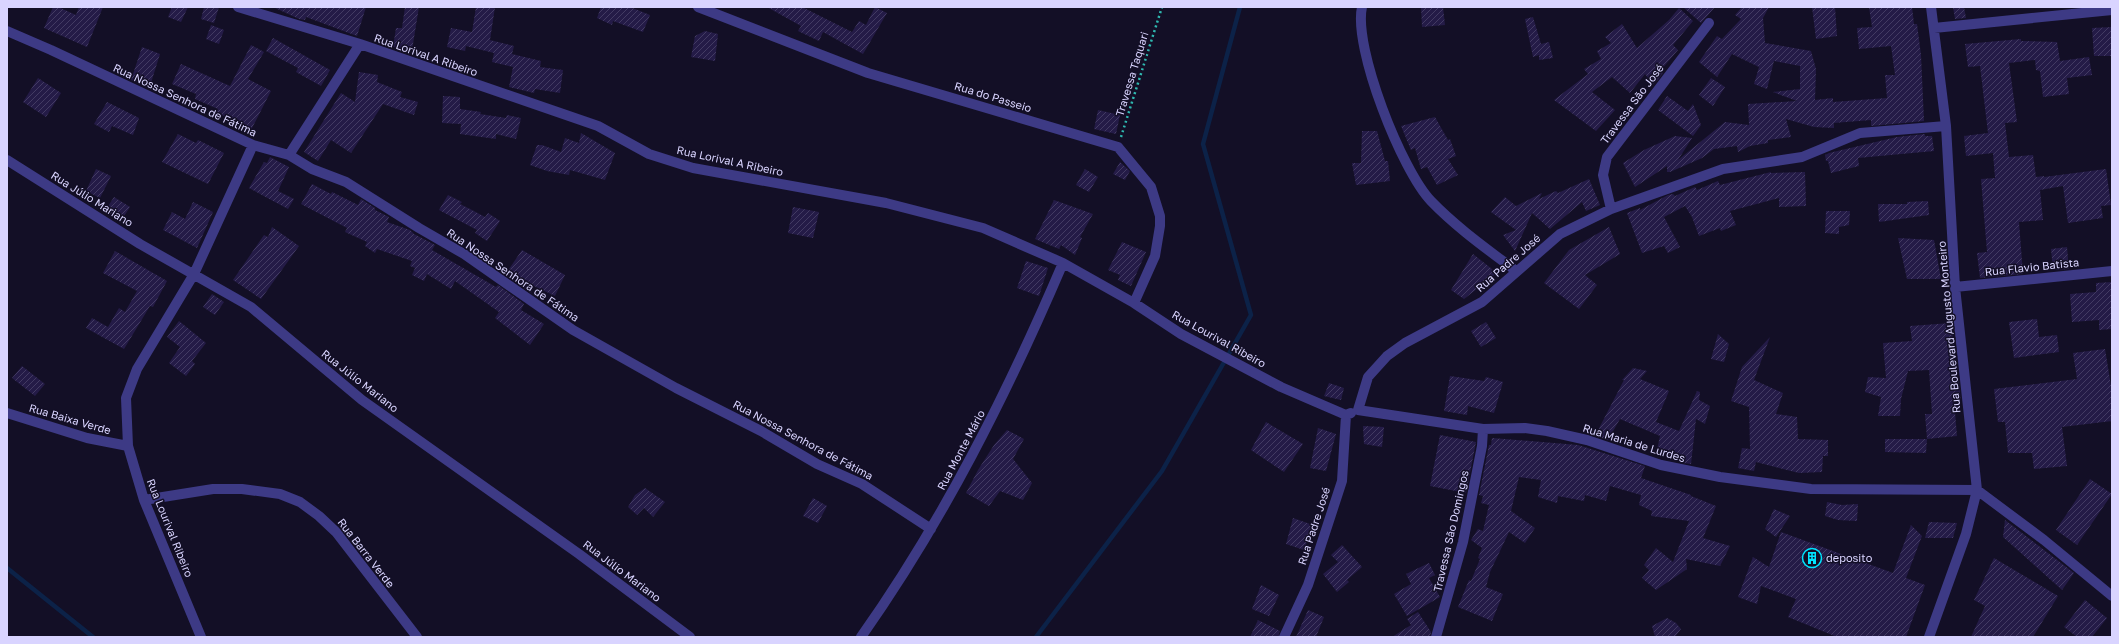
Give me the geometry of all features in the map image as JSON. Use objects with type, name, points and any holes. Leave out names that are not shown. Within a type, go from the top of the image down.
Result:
[{"type":"street","name":"Rua Lorival A Ribeiro","points":[[238,7],[360,44],[598,126],[641,150],[657,157],[693,168],[886,203],[958,220],[1008,238],[1063,263]]},
{"type":"street","name":"Rua do Passeio","points":[[698,7],[881,78],[1118,147]]},
{"type":"street","points":[[1362,7],[1362,37],[1373,80],[1388,121],[1413,178],[1430,201],[1516,271]]},
{"type":"street","name":"Rua Boulevard Augusto Monteiro","points":[[1929,637],[1966,534],[1977,490],[1955,287],[1946,126],[1932,7]]},
{"type":"street","points":[[1934,28],[2112,10]]},
{"type":"street","name":"Travessa São José","points":[[1611,209],[1603,175],[1607,157],[1709,23]]},
{"type":"street","name":"Rua Nossa Senhora de Fátima","points":[[7,31],[51,50],[253,145],[289,155],[312,169],[346,182],[419,228],[464,254],[573,330],[676,388],[762,431],[817,464],[862,484],[931,529]]},
{"type":"street","points":[[289,155],[360,44]]},
{"type":"street","name":"Rua Padre José","points":[[1358,410],[1368,377],[1387,356],[1406,343],[1482,302],[1560,234],[1611,209],[1723,169],[1802,157],[1860,133],[1946,126]]},
{"type":"street","name":"Rua Lourival Ribeiro","points":[[202,637],[144,500],[128,446],[126,398],[137,369],[194,274],[253,145]]},
{"type":"street","points":[[1118,147],[1151,187],[1160,216],[1160,226],[1155,256],[1134,302]]},
{"type":"street","name":"Rua Júlio Mariano","points":[[7,160],[140,244],[251,307],[362,400],[579,554],[690,637]]},
{"type":"street","name":"Rua Lourival Ribeiro","points":[[1063,263],[1134,302],[1181,334],[1281,387],[1346,415]]},
{"type":"street","name":"Rua Monte Mário","points":[[861,637],[887,600],[931,529],[991,420],[1033,333],[1063,263]]},
{"type":"street","name":"Rua Flavio Batista","points":[[1955,287],[2112,271]]},
{"type":"street","points":[[1346,415],[1358,410]]},
{"type":"street","name":"Rua Maria de Lurdes","points":[[1358,410],[1483,429],[1525,428],[1547,431],[1587,440],[1688,472],[1811,489],[1977,490]]},
{"type":"street","name":"Rua Baixa Verde","points":[[7,413],[87,438],[128,446]]},
{"type":"street","name":"Rua Padre José","points":[[1284,637],[1308,585],[1342,481],[1346,415]]},
{"type":"street","name":"Travessa São Domingos","points":[[1436,637],[1463,542],[1482,446],[1483,429]]},
{"type":"street","name":"Rua Barra Verde","points":[[144,500],[213,490],[242,488],[280,494],[300,502],[319,516],[336,532],[417,637]]},
{"type":"street","points":[[1977,490],[2044,540],[2112,596]]},
{"type":"path","name":"Travessa Taquari","points":[[1118,147],[1162,7]]},
{"type":"building","points":[[53,7],[58,7],[76,15],[79,7],[103,7],[87,47],[44,28]]},
{"type":"building","points":[[172,7],[188,7],[181,22],[168,17]]},
{"type":"building","points":[[204,7],[219,7],[214,23],[201,19]]},
{"type":"building","points":[[273,7],[366,7],[357,36],[306,17],[305,20],[299,19]]},
{"type":"building","points":[[405,7],[419,7],[412,50],[393,47],[396,28],[402,28]]},
{"type":"building","points":[[476,7],[495,7],[490,40],[514,46],[512,54],[541,61],[540,67],[563,70],[560,93],[535,89],[534,93],[509,87],[513,67],[492,62],[494,53],[466,46],[465,51],[447,47],[451,28],[472,32]]},
{"type":"building","points":[[601,7],[630,7],[650,15],[643,32],[613,21],[612,25],[597,18]]},
{"type":"building","points":[[767,7],[802,7],[852,32],[859,21],[866,25],[875,7],[887,13],[863,54],[823,32],[819,41],[798,31],[801,26]]},
{"type":"building","points":[[1421,7],[1443,7],[1445,25],[1422,27]]},
{"type":"building","points":[[1683,7],[1715,7],[1701,23]]},
{"type":"building","points":[[1742,7],[1769,7],[1763,18],[1765,43],[1811,51],[1816,69],[1815,100],[1833,98],[1833,102],[1887,98],[1885,75],[1895,75],[1891,46],[1859,49],[1857,28],[1872,27],[1869,7],[1912,7],[1914,24],[1917,24],[1921,55],[1924,121],[1871,126],[1871,120],[1834,123],[1834,128],[1814,127],[1786,119],[1791,137],[1768,140],[1768,143],[1750,146],[1738,152],[1737,146],[1714,149],[1702,158],[1670,172],[1667,172],[1667,166],[1635,187],[1623,163],[1644,150],[1675,136],[1692,138],[1678,160],[1725,122],[1749,125],[1748,104],[1797,101],[1773,92],[1800,89],[1800,66],[1774,61],[1767,89],[1754,84],[1759,67],[1732,54],[1717,77],[1699,62],[1717,36],[1722,39],[1741,19],[1735,15]]},
{"type":"building","points":[[1812,7],[1835,7],[1837,36],[1816,39]]},
{"type":"building","points":[[1953,7],[1964,7],[1966,18],[1955,19]]},
{"type":"building","points":[[1679,8],[1693,21],[1673,45],[1678,50],[1661,70],[1663,73],[1658,80],[1653,84],[1645,74],[1630,93],[1612,77],[1592,92],[1615,110],[1596,131],[1554,100],[1588,74],[1584,69],[1601,59],[1597,51],[1611,43],[1605,37],[1622,24],[1637,48],[1669,20]]},
{"type":"building","points":[[1533,17],[1541,44],[1549,42],[1553,58],[1539,60],[1539,55],[1533,57],[1525,19]]},
{"type":"building","points":[[211,25],[224,30],[219,44],[206,39]]},
{"type":"building","points":[[2112,27],[2112,56],[2094,56],[2092,28]]},
{"type":"building","points":[[705,31],[718,34],[715,61],[691,57],[695,36]]},
{"type":"building","points":[[273,38],[330,70],[321,86],[296,72],[298,68],[266,51]]},
{"type":"building","points":[[2021,39],[2021,41],[2057,42],[2060,61],[2089,57],[2092,75],[2067,78],[2069,94],[2043,97],[2040,71],[2036,70],[2035,60],[2009,63],[2017,122],[2005,123],[2009,157],[2033,155],[2036,177],[2106,169],[2111,205],[2101,206],[2103,218],[2068,223],[2063,186],[2040,190],[2043,220],[2019,222],[2023,274],[1980,278],[1977,253],[1987,252],[1981,179],[1995,178],[1993,153],[1966,156],[1964,136],[1988,133],[1980,66],[1968,67],[1965,44]]},
{"type":"building","points":[[251,45],[264,52],[248,79],[271,91],[251,130],[216,112],[218,109],[195,99],[196,94],[172,84],[181,64],[230,86]]},
{"type":"building","points":[[142,47],[160,54],[150,86],[131,80]]},
{"type":"building","points":[[359,72],[378,75],[377,82],[402,92],[400,97],[418,102],[414,115],[383,104],[351,153],[331,140],[318,161],[304,152],[341,93],[355,102]]},
{"type":"building","points":[[38,78],[61,93],[46,117],[23,102]]},
{"type":"building","points":[[1711,78],[1725,87],[1713,106],[1699,95]]},
{"type":"building","points":[[443,96],[460,97],[460,109],[506,118],[507,115],[521,118],[516,139],[496,134],[496,139],[460,134],[461,124],[442,123]]},
{"type":"building","points":[[1667,96],[1688,111],[1693,104],[1701,125],[1693,136],[1658,110]]},
{"type":"building","points":[[107,102],[139,118],[133,135],[112,126],[109,132],[94,124]]},
{"type":"building","points":[[1098,110],[1120,115],[1116,134],[1094,129]]},
{"type":"building","points":[[1435,117],[1448,140],[1450,139],[1456,156],[1448,159],[1458,175],[1437,185],[1427,167],[1421,169],[1415,148],[1411,150],[1401,126]]},
{"type":"building","points":[[1362,131],[1377,131],[1385,161],[1388,161],[1390,181],[1356,185],[1352,163],[1361,163]]},
{"type":"building","points":[[581,133],[615,153],[605,180],[570,170],[569,175],[547,171],[530,165],[537,145],[542,145],[561,152],[565,138],[579,143]]},
{"type":"building","points":[[178,134],[196,143],[198,140],[224,153],[208,184],[162,162]]},
{"type":"building","points":[[1925,134],[1925,136],[1932,136],[1934,151],[1858,158],[1859,166],[1831,173],[1828,161],[1826,161],[1825,155],[1829,153],[1897,137]]},
{"type":"building","points":[[270,157],[289,167],[278,191],[294,199],[288,209],[249,188],[264,162],[267,163]]},
{"type":"building","points":[[1120,162],[1130,171],[1125,180],[1113,174]]},
{"type":"building","points":[[96,169],[111,176],[100,198],[86,191]]},
{"type":"building","points":[[1085,169],[1098,177],[1089,192],[1076,185]]},
{"type":"building","points":[[1771,172],[1805,172],[1806,206],[1779,207],[1779,198],[1730,211],[1736,225],[1721,231],[1720,228],[1699,236],[1692,217],[1685,206],[1664,217],[1680,247],[1668,253],[1664,246],[1642,253],[1627,213],[1640,208],[1640,210],[1668,195],[1673,194],[1675,196],[1695,187],[1697,190],[1718,181],[1720,185]]},
{"type":"building","points":[[1589,179],[1600,205],[1586,211],[1582,202],[1550,229],[1532,213],[1515,251],[1503,235],[1516,230],[1491,212],[1505,197],[1516,206],[1542,193],[1539,199],[1556,191],[1558,193]]},
{"type":"building","points":[[312,184],[331,194],[332,192],[358,205],[361,199],[375,208],[375,210],[389,217],[387,222],[410,230],[414,234],[435,245],[432,250],[496,287],[498,285],[524,304],[521,310],[544,324],[530,345],[495,318],[499,312],[455,281],[451,289],[427,274],[424,281],[412,275],[415,268],[410,266],[412,261],[377,249],[375,253],[365,246],[367,242],[345,232],[347,228],[301,204]]},
{"type":"building","points":[[448,195],[462,202],[460,204],[485,217],[488,213],[500,221],[487,241],[475,233],[477,230],[439,210]]},
{"type":"building","points":[[114,197],[130,207],[121,221],[105,211]]},
{"type":"building","points":[[1054,200],[1093,214],[1080,237],[1082,238],[1075,255],[1061,245],[1059,249],[1035,239]]},
{"type":"building","points":[[1928,201],[1929,215],[1879,222],[1878,204],[1907,204],[1907,202]]},
{"type":"building","points":[[193,202],[213,212],[197,248],[163,230],[172,212],[185,219]]},
{"type":"building","points":[[793,207],[819,212],[813,238],[788,233]]},
{"type":"building","points":[[1826,211],[1850,211],[1849,225],[1839,227],[1839,234],[1825,233]]},
{"type":"building","points":[[272,227],[299,246],[261,299],[233,280],[264,235],[268,237]]},
{"type":"building","points":[[1609,227],[1620,254],[1585,275],[1597,285],[1579,309],[1544,283],[1569,250]]},
{"type":"building","points":[[1898,238],[1934,240],[1941,279],[1907,279]]},
{"type":"building","points":[[1122,242],[1146,252],[1131,286],[1118,280],[1120,275],[1108,270]]},
{"type":"building","points":[[2067,247],[2069,269],[2053,270],[2051,249]]},
{"type":"building","points":[[522,250],[565,275],[555,296],[534,286],[531,293],[505,275]]},
{"type":"building","points":[[115,251],[167,281],[153,307],[150,306],[124,349],[86,328],[92,318],[108,327],[119,308],[125,312],[137,291],[103,273]]},
{"type":"building","points":[[1473,254],[1497,273],[1464,299],[1451,290]]},
{"type":"building","points":[[1026,261],[1048,268],[1039,296],[1017,288]]},
{"type":"building","points":[[2112,282],[2112,329],[2099,330],[2099,320],[2072,322],[2070,294],[2096,292],[2096,283]]},
{"type":"building","points":[[212,294],[224,302],[215,315],[203,307]]},
{"type":"building","points":[[2037,319],[2039,337],[2057,335],[2059,352],[2014,358],[2009,322]]},
{"type":"building","points":[[179,321],[206,343],[192,361],[195,364],[186,376],[169,363],[180,347],[167,337]]},
{"type":"building","points":[[1486,322],[1496,338],[1481,347],[1471,331]]},
{"type":"building","points":[[1951,323],[1961,400],[1954,400],[1957,436],[1927,439],[1925,414],[1932,414],[1929,370],[1908,371],[1901,399],[1900,416],[1878,416],[1881,397],[1865,392],[1868,377],[1886,378],[1883,343],[1912,341],[1910,326]]},
{"type":"building","points":[[1718,334],[1729,344],[1724,362],[1711,359]]},
{"type":"building","points":[[1770,337],[1754,380],[1783,393],[1776,414],[1797,417],[1798,439],[1828,440],[1828,456],[1823,456],[1822,472],[1799,473],[1756,462],[1754,471],[1738,468],[1742,448],[1750,449],[1749,407],[1731,401],[1742,367]]},
{"type":"building","points":[[2105,349],[2112,392],[2112,421],[2062,427],[2067,466],[2034,469],[2032,453],[2008,453],[2005,422],[1998,422],[1994,389],[2077,379],[2073,353]]},
{"type":"building","points":[[22,366],[45,384],[35,396],[12,378]]},
{"type":"building","points":[[1633,368],[1647,371],[1640,379],[1669,391],[1656,422],[1679,431],[1697,391],[1700,392],[1699,400],[1710,406],[1705,424],[1696,419],[1691,464],[1683,463],[1669,456],[1669,458],[1657,450],[1660,436],[1620,419],[1608,440],[1595,436],[1624,380],[1622,380]]},
{"type":"building","points":[[1450,376],[1484,381],[1486,377],[1503,382],[1494,413],[1468,406],[1467,415],[1444,411]]},
{"type":"building","points":[[1329,383],[1344,388],[1341,400],[1324,396]]},
{"type":"building","points":[[1266,422],[1303,444],[1284,472],[1251,450]]},
{"type":"building","points":[[1363,426],[1384,427],[1382,447],[1364,444]]},
{"type":"building","points":[[1318,428],[1336,434],[1326,471],[1310,468]]},
{"type":"building","points":[[1007,430],[1024,439],[1013,459],[1032,483],[1023,500],[1000,491],[989,506],[966,493],[978,470],[994,445]]},
{"type":"building","points":[[1440,435],[1476,442],[1466,493],[1430,486]]},
{"type":"building","points":[[1492,438],[1578,445],[1645,466],[1641,478],[1691,495],[1716,506],[1703,538],[1730,546],[1720,566],[1686,559],[1687,569],[1656,590],[1642,578],[1649,570],[1644,565],[1656,548],[1673,562],[1689,521],[1651,516],[1652,511],[1639,505],[1641,495],[1610,486],[1606,501],[1585,495],[1584,501],[1558,496],[1557,503],[1538,497],[1541,480],[1519,477],[1511,511],[1535,528],[1525,543],[1509,532],[1490,572],[1486,587],[1503,594],[1492,621],[1458,607],[1469,580],[1471,581],[1480,559],[1478,558],[1482,548],[1471,540],[1478,529],[1483,531],[1489,505],[1481,503],[1483,496],[1479,495],[1489,445],[1491,445]]},
{"type":"building","points":[[1885,439],[1927,439],[1926,453],[1885,452]]},
{"type":"building","points":[[2090,479],[2112,494],[2077,545],[2056,530]]},
{"type":"building","points":[[645,488],[665,502],[653,517],[644,508],[637,515],[628,507],[635,495]]},
{"type":"building","points":[[813,498],[827,506],[818,523],[803,516]]},
{"type":"building","points":[[1827,502],[1842,505],[1858,504],[1857,521],[1838,520],[1825,516]]},
{"type":"building","points":[[1774,509],[1790,516],[1776,537],[1765,529]]},
{"type":"building","points":[[1293,518],[1313,525],[1304,550],[1286,544]]},
{"type":"building","points":[[2005,520],[2074,573],[2062,590],[2003,537]]},
{"type":"building","points":[[1929,522],[1957,523],[1953,538],[1925,538]]},
{"type":"building","name":"deposito","points":[[1911,525],[1922,536],[1906,578],[1925,585],[1906,637],[1837,637],[1788,617],[1796,599],[1761,586],[1757,604],[1738,597],[1753,557],[1769,567],[1781,532],[1893,573]]},
{"type":"building","points":[[1342,545],[1362,567],[1347,580],[1349,582],[1337,592],[1323,574],[1338,562],[1331,555]]},
{"type":"building","points":[[1994,558],[2058,596],[2033,637],[1971,637],[1985,606],[1974,600]]},
{"type":"building","points":[[1429,563],[1435,575],[1429,578],[1440,597],[1407,616],[1394,594],[1411,584],[1406,574]]},
{"type":"building","points":[[1261,585],[1279,595],[1269,616],[1252,609]]},
{"type":"building","points":[[2085,600],[2107,618],[2092,637],[2077,637],[2064,627]]},
{"type":"building","points":[[1308,610],[1324,617],[1316,637],[1296,637]]},
{"type":"building","points":[[1418,612],[1431,632],[1430,637],[1392,637],[1411,625],[1407,619]]},
{"type":"building","points":[[1667,618],[1676,623],[1681,629],[1675,637],[1655,637],[1652,626]]},
{"type":"building","points":[[1258,620],[1280,631],[1278,637],[1250,637]]},
{"type":"waterway","points":[[1036,637],[1162,471],[1251,315],[1203,144],[1240,7]]},
{"type":"waterway","points":[[7,568],[93,637]]},
{"type":"place","name":"deposito","points":[[1812,558]]}]
